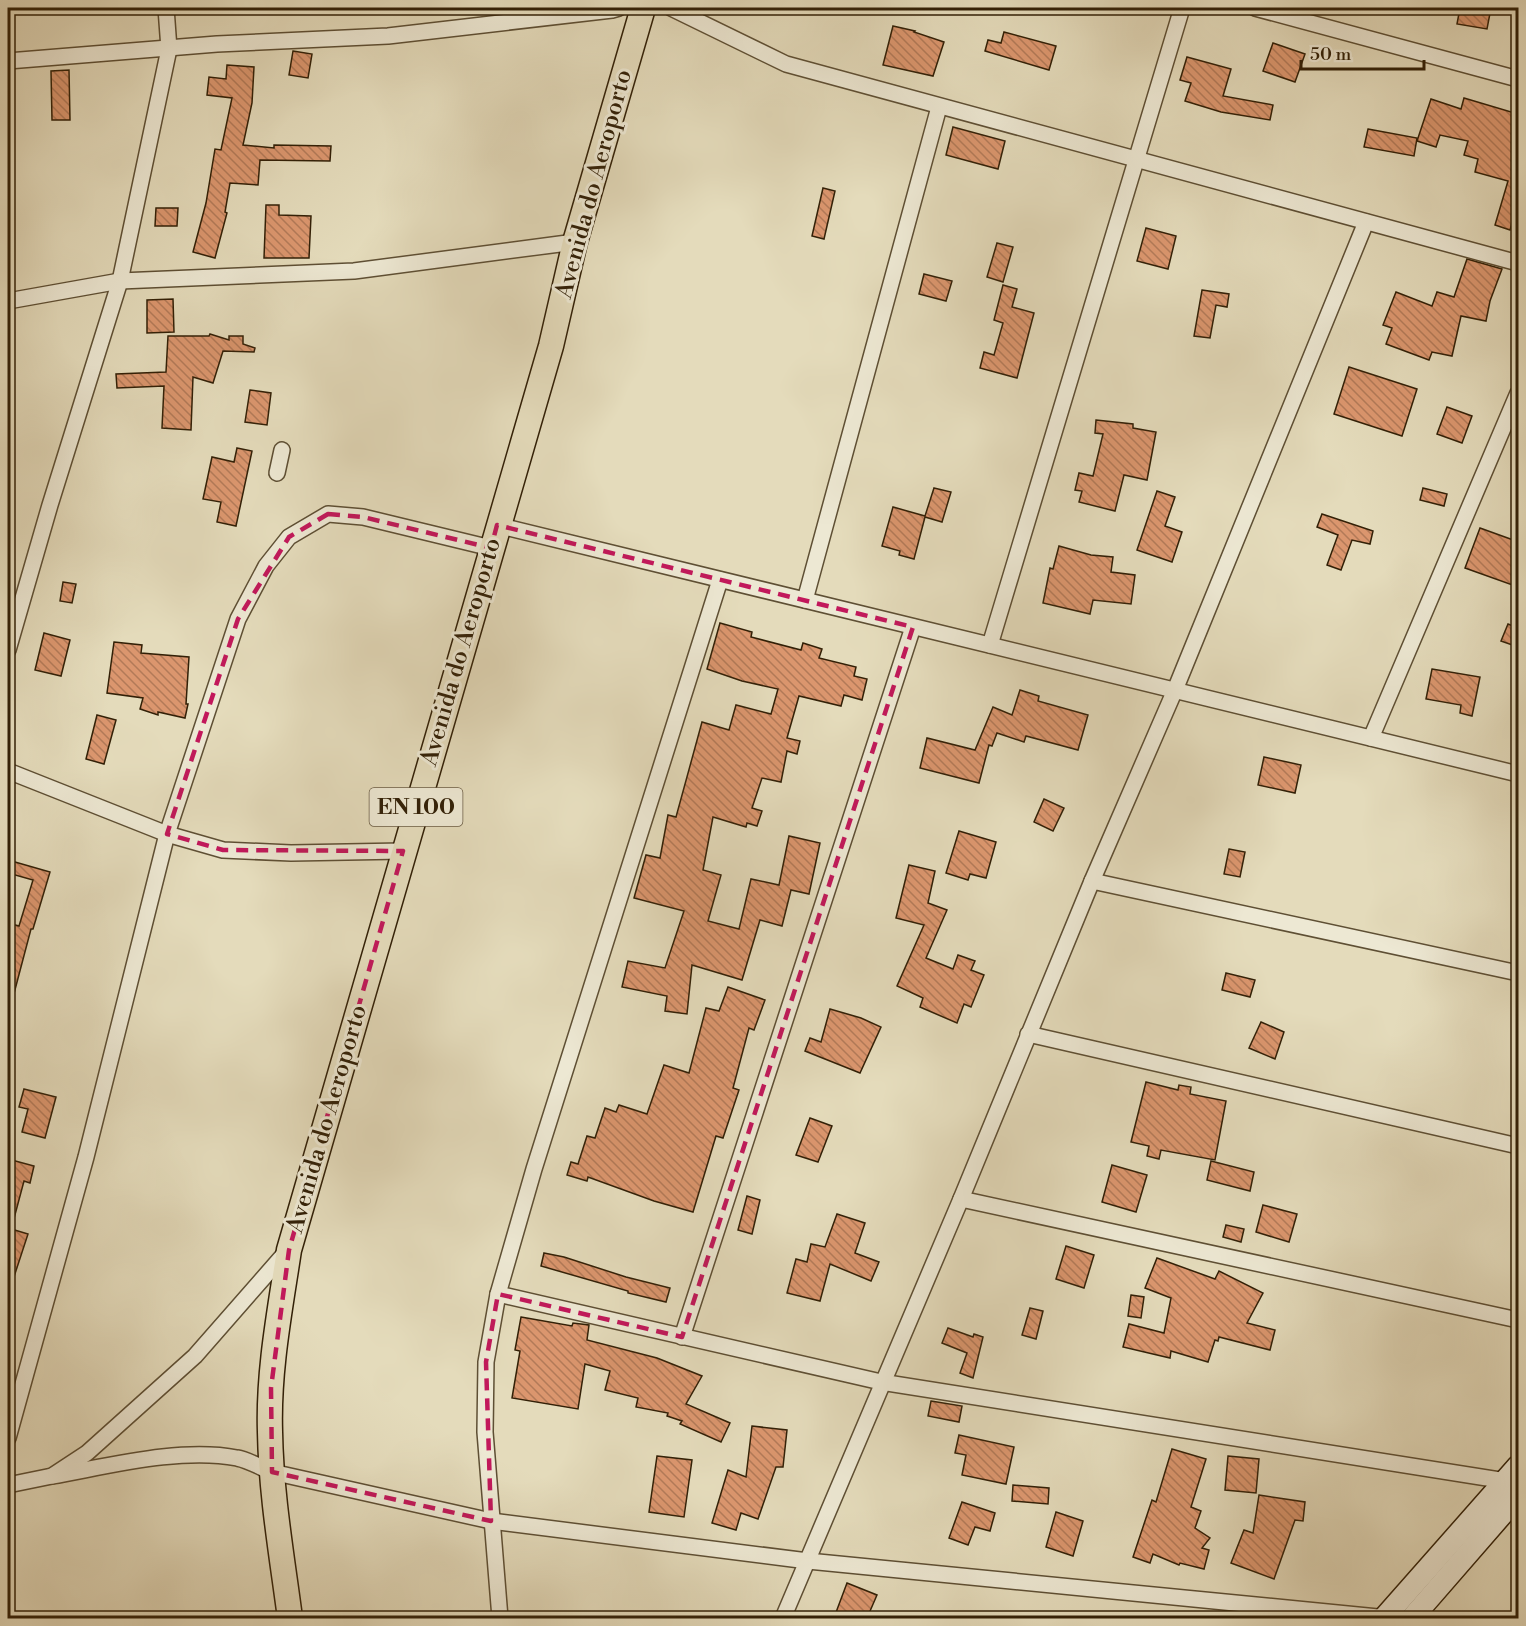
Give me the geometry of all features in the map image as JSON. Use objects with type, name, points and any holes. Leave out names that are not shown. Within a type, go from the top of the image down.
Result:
[{"type":"main road","name":"Avenida do Aeroporto","points":[[290,1618],[269,1430],[271,1388],[289,1250],[551,346],[575,242],[644,8]]},
{"type":"street","points":[[8,650],[50,505],[120,281],[169,49],[166,8]]},
{"type":"street","points":[[8,62],[217,44],[388,36],[619,8]]},
{"type":"street","points":[[671,8],[786,64],[1518,263]]},
{"type":"street","points":[[990,645],[1182,8]]},
{"type":"street","points":[[1256,8],[1518,79]]},
{"type":"street","points":[[805,600],[939,107]]},
{"type":"street","points":[[783,1618],[881,1382],[961,1199],[1092,881],[1175,690],[1366,222]]},
{"type":"street","points":[[8,302],[120,281],[354,271],[575,242]]},
{"type":"street","points":[[1371,738],[1518,393]]},
{"type":"street","points":[[277,473],[282,450]]},
{"type":"street","points":[[8,1438],[86,1157],[167,834],[238,619],[266,566],[289,537],[328,514],[363,517],[494,537],[720,580],[1518,774]]},
{"type":"street","points":[[500,1618],[485,1432],[486,1362],[498,1294],[534,1169],[720,580]]},
{"type":"street","points":[[682,1337],[913,627]]},
{"type":"street","points":[[8,771],[167,834],[223,850],[291,853],[403,851]]},
{"type":"street","points":[[1092,881],[1518,973]]},
{"type":"street","points":[[1028,1034],[1518,1146]]},
{"type":"street","points":[[961,1199],[1518,1320]]},
{"type":"street","points":[[52,1476],[87,1453],[195,1356],[289,1250]]},
{"type":"street","points":[[498,1294],[881,1382],[1514,1481]]},
{"type":"street","points":[[8,1485],[144,1460],[209,1455],[240,1459],[272,1472],[492,1521],[808,1561],[1386,1618],[1514,1481]]},
{"type":"street","points":[[1412,1618],[1514,1481]]},
{"type":"highlighted area","points":[[328,514],[363,517],[491,548],[497,525],[913,627],[682,1337],[498,1294],[486,1362],[491,1521],[272,1472],[271,1388],[289,1250],[403,851],[223,850],[167,834],[238,619],[289,537]]},
{"type":"building","points":[[1460,8],[1491,8],[1487,29],[1457,24]]},
{"type":"building","points":[[893,26],[915,31],[944,42],[933,76],[883,65]]},
{"type":"building","points":[[1004,32],[1056,46],[1049,70],[985,51],[988,40],[1001,43]]},
{"type":"building","points":[[1273,43],[1305,54],[1295,82],[1263,71]]},
{"type":"building","points":[[293,51],[312,54],[308,78],[289,75]]},
{"type":"building","points":[[1187,57],[1231,69],[1223,96],[1273,105],[1270,120],[1221,112],[1185,101],[1191,83],[1180,80]]},
{"type":"building","points":[[227,65],[254,67],[252,103],[243,145],[274,148],[274,145],[331,146],[330,161],[260,160],[258,185],[230,183],[225,212],[227,213],[215,258],[193,252],[206,203],[215,149],[221,150],[232,98],[207,95],[209,77],[226,79]]},
{"type":"building","points":[[69,70],[70,120],[52,120],[51,71]]},
{"type":"building","points":[[1464,98],[1518,114],[1518,201],[1510,230],[1495,225],[1508,181],[1475,172],[1478,159],[1464,155],[1468,141],[1440,135],[1436,147],[1417,141],[1431,99],[1461,109]]},
{"type":"building","points":[[953,127],[1005,141],[998,169],[946,155]]},
{"type":"building","points":[[1368,129],[1417,138],[1414,156],[1364,147]]},
{"type":"building","points":[[823,188],[835,191],[824,239],[812,236]]},
{"type":"building","points":[[266,205],[279,205],[279,215],[311,216],[309,258],[264,258]]},
{"type":"building","points":[[156,208],[178,208],[177,226],[155,226]]},
{"type":"building","points":[[1146,228],[1176,236],[1168,269],[1137,261]]},
{"type":"building","points":[[997,243],[1013,247],[1003,282],[987,277]]},
{"type":"building","points":[[1467,259],[1502,269],[1490,301],[1486,321],[1461,316],[1452,356],[1432,352],[1429,360],[1386,344],[1392,328],[1383,325],[1396,292],[1432,306],[1437,292],[1454,297]]},
{"type":"building","points":[[924,274],[952,281],[946,301],[919,294]]},
{"type":"building","points":[[1003,285],[1017,289],[1012,307],[1034,313],[1017,378],[980,368],[984,352],[994,355],[1003,323],[994,320]]},
{"type":"building","points":[[1202,290],[1229,294],[1227,307],[1216,305],[1210,338],[1194,336]]},
{"type":"building","points":[[173,299],[174,332],[147,333],[147,300]]},
{"type":"building","points":[[210,334],[229,340],[229,336],[243,336],[243,344],[255,348],[254,352],[223,351],[213,383],[193,377],[191,430],[162,428],[164,386],[117,388],[116,374],[166,372],[168,336],[209,336]]},
{"type":"building","points":[[1349,367],[1417,389],[1402,436],[1334,414]]},
{"type":"building","points":[[250,390],[271,393],[267,425],[245,422]]},
{"type":"building","points":[[1447,407],[1472,416],[1462,443],[1437,434]]},
{"type":"building","points":[[1096,420],[1133,424],[1133,428],[1156,432],[1147,480],[1124,475],[1115,511],[1079,502],[1082,491],[1075,490],[1079,473],[1093,476],[1103,434],[1095,433]]},
{"type":"building","points":[[237,448],[252,451],[236,526],[217,522],[221,502],[203,499],[212,457],[234,462]]},
{"type":"building","points":[[934,488],[951,492],[942,522],[925,517],[914,559],[899,555],[900,551],[882,546],[893,507],[925,516]]},
{"type":"building","points":[[1423,488],[1447,494],[1444,506],[1420,500]]},
{"type":"building","points":[[1157,491],[1175,497],[1165,526],[1182,532],[1172,562],[1137,550]]},
{"type":"building","points":[[1322,514],[1373,531],[1370,544],[1352,540],[1341,570],[1327,565],[1338,535],[1317,527]]},
{"type":"building","points":[[1480,528],[1516,541],[1512,551],[1518,552],[1518,587],[1465,568]]},
{"type":"building","points":[[1059,546],[1091,555],[1113,557],[1111,572],[1135,575],[1131,604],[1093,600],[1090,614],[1043,603],[1050,568],[1053,569]]},
{"type":"building","points":[[63,582],[76,584],[72,603],[60,601]]},
{"type":"building","points":[[720,623],[752,632],[751,637],[801,650],[803,643],[822,649],[819,658],[856,667],[854,676],[867,679],[862,700],[844,695],[841,706],[799,696],[787,738],[800,741],[797,754],[787,751],[781,782],[762,778],[752,808],[762,811],[757,826],[747,823],[746,827],[713,817],[703,870],[721,875],[708,921],[739,929],[751,879],[779,885],[789,836],[820,843],[809,894],[791,890],[782,926],[760,920],[742,980],[692,965],[687,1014],[665,1011],[667,996],[622,987],[628,961],[665,968],[684,911],[634,898],[646,855],[660,858],[668,815],[676,817],[702,722],[729,730],[736,705],[771,714],[778,689],[742,681],[707,669]]},
{"type":"building","points":[[1508,624],[1518,628],[1518,647],[1501,641]]},
{"type":"building","points":[[44,633],[70,640],[61,676],[35,670]]},
{"type":"building","points":[[114,642],[142,645],[141,653],[189,657],[186,704],[188,704],[185,718],[158,712],[158,715],[140,709],[143,698],[107,693]]},
{"type":"building","points":[[1432,669],[1480,677],[1472,716],[1460,713],[1461,705],[1426,699]]},
{"type":"building","points":[[1020,690],[1039,696],[1038,701],[1088,715],[1078,750],[1026,736],[1024,742],[997,733],[992,746],[989,745],[979,783],[920,768],[927,738],[975,750],[993,707],[1012,715]]},
{"type":"building","points":[[97,715],[116,720],[104,764],[86,759]]},
{"type":"building","points":[[1264,757],[1301,765],[1295,793],[1258,785]]},
{"type":"building","points":[[1044,799],[1064,808],[1053,831],[1034,822]]},
{"type":"building","points":[[959,831],[996,842],[986,878],[970,874],[968,880],[946,873]]},
{"type":"building","points":[[1229,849],[1245,852],[1240,877],[1224,874]]},
{"type":"building","points":[[8,860],[50,872],[33,929],[31,929],[12,1001],[8,1000],[8,923],[19,926],[33,880],[8,873]]},
{"type":"building","points":[[909,865],[935,871],[928,903],[947,910],[926,958],[953,969],[958,955],[975,961],[971,970],[984,975],[971,1007],[964,1004],[957,1023],[920,1007],[923,998],[897,986],[924,925],[896,918]]},
{"type":"building","points":[[1226,973],[1255,980],[1250,997],[1222,990]]},
{"type":"building","points":[[728,987],[765,1000],[754,1030],[749,1028],[733,1088],[739,1090],[723,1138],[716,1136],[693,1212],[654,1201],[588,1177],[587,1181],[567,1175],[571,1162],[578,1164],[587,1136],[595,1138],[605,1108],[616,1112],[619,1105],[647,1114],[664,1065],[689,1073],[706,1008],[719,1011]]},
{"type":"building","points":[[830,1009],[861,1018],[881,1027],[860,1073],[805,1051],[810,1038],[821,1042]]},
{"type":"building","points":[[1261,1022],[1284,1032],[1275,1059],[1249,1048]]},
{"type":"building","points":[[1146,1082],[1178,1090],[1179,1085],[1191,1087],[1190,1094],[1226,1101],[1215,1160],[1161,1150],[1159,1159],[1147,1156],[1149,1146],[1131,1142]]},
{"type":"building","points":[[24,1089],[56,1097],[45,1138],[22,1132],[28,1109],[19,1107]]},
{"type":"building","points":[[810,1118],[832,1126],[818,1162],[796,1155]]},
{"type":"building","points":[[8,1159],[34,1166],[30,1183],[24,1181],[12,1226],[8,1226]]},
{"type":"building","points":[[1211,1161],[1254,1172],[1250,1191],[1207,1180]]},
{"type":"building","points":[[1112,1165],[1147,1175],[1136,1212],[1102,1202]]},
{"type":"building","points":[[747,1196],[760,1200],[752,1234],[738,1230]]},
{"type":"building","points":[[1263,1205],[1297,1214],[1289,1242],[1256,1232]]},
{"type":"building","points":[[837,1214],[865,1223],[855,1253],[879,1262],[871,1281],[830,1264],[820,1301],[787,1293],[796,1259],[807,1262],[811,1244],[825,1247]]},
{"type":"building","points":[[1226,1225],[1244,1229],[1241,1242],[1223,1237]]},
{"type":"building","points":[[8,1228],[28,1234],[10,1289],[8,1288]]},
{"type":"building","points":[[1066,1246],[1094,1255],[1084,1288],[1056,1279]]},
{"type":"building","points":[[544,1253],[670,1288],[666,1302],[628,1293],[628,1291],[541,1266]]},
{"type":"building","points":[[1157,1258],[1215,1279],[1219,1271],[1263,1293],[1247,1323],[1275,1330],[1270,1350],[1219,1337],[1218,1341],[1215,1340],[1208,1362],[1171,1351],[1170,1358],[1123,1347],[1129,1324],[1164,1333],[1171,1298],[1145,1288]]},
{"type":"building","points":[[1131,1295],[1144,1297],[1141,1318],[1128,1316]]},
{"type":"building","points":[[1030,1308],[1043,1311],[1036,1339],[1022,1335]]},
{"type":"building","points":[[521,1317],[572,1326],[573,1323],[589,1325],[587,1340],[657,1358],[702,1376],[686,1404],[730,1423],[721,1442],[680,1424],[682,1421],[667,1416],[668,1413],[636,1407],[638,1398],[605,1390],[610,1371],[585,1364],[578,1409],[512,1398],[520,1351],[515,1350]]},
{"type":"building","points":[[948,1328],[973,1337],[974,1334],[983,1337],[973,1378],[960,1373],[967,1353],[942,1343]]},
{"type":"building","points":[[931,1401],[962,1406],[959,1422],[928,1416]]},
{"type":"building","points":[[752,1426],[787,1430],[783,1467],[776,1467],[758,1519],[741,1513],[736,1530],[712,1523],[728,1470],[746,1477]]},
{"type":"building","points":[[959,1435],[1014,1447],[1006,1484],[962,1475],[966,1455],[955,1453]]},
{"type":"building","points":[[1172,1449],[1206,1459],[1191,1507],[1201,1511],[1195,1528],[1210,1538],[1202,1548],[1209,1550],[1204,1569],[1180,1563],[1179,1565],[1153,1554],[1150,1563],[1133,1557],[1152,1500],[1156,1502]]},
{"type":"building","points":[[657,1456],[692,1460],[684,1517],[649,1512]]},
{"type":"building","points":[[1228,1456],[1259,1459],[1256,1493],[1225,1490]]},
{"type":"building","points":[[1013,1485],[1049,1488],[1048,1504],[1012,1501]]},
{"type":"building","points":[[1259,1495],[1305,1502],[1303,1521],[1295,1520],[1274,1579],[1231,1563],[1244,1530],[1253,1533]]},
{"type":"building","points":[[962,1502],[995,1513],[990,1531],[975,1527],[968,1545],[949,1538]]},
{"type":"building","points":[[1056,1512],[1083,1521],[1073,1556],[1046,1547]]},
{"type":"building","points":[[847,1583],[877,1595],[867,1618],[843,1618],[835,1615]]}]
